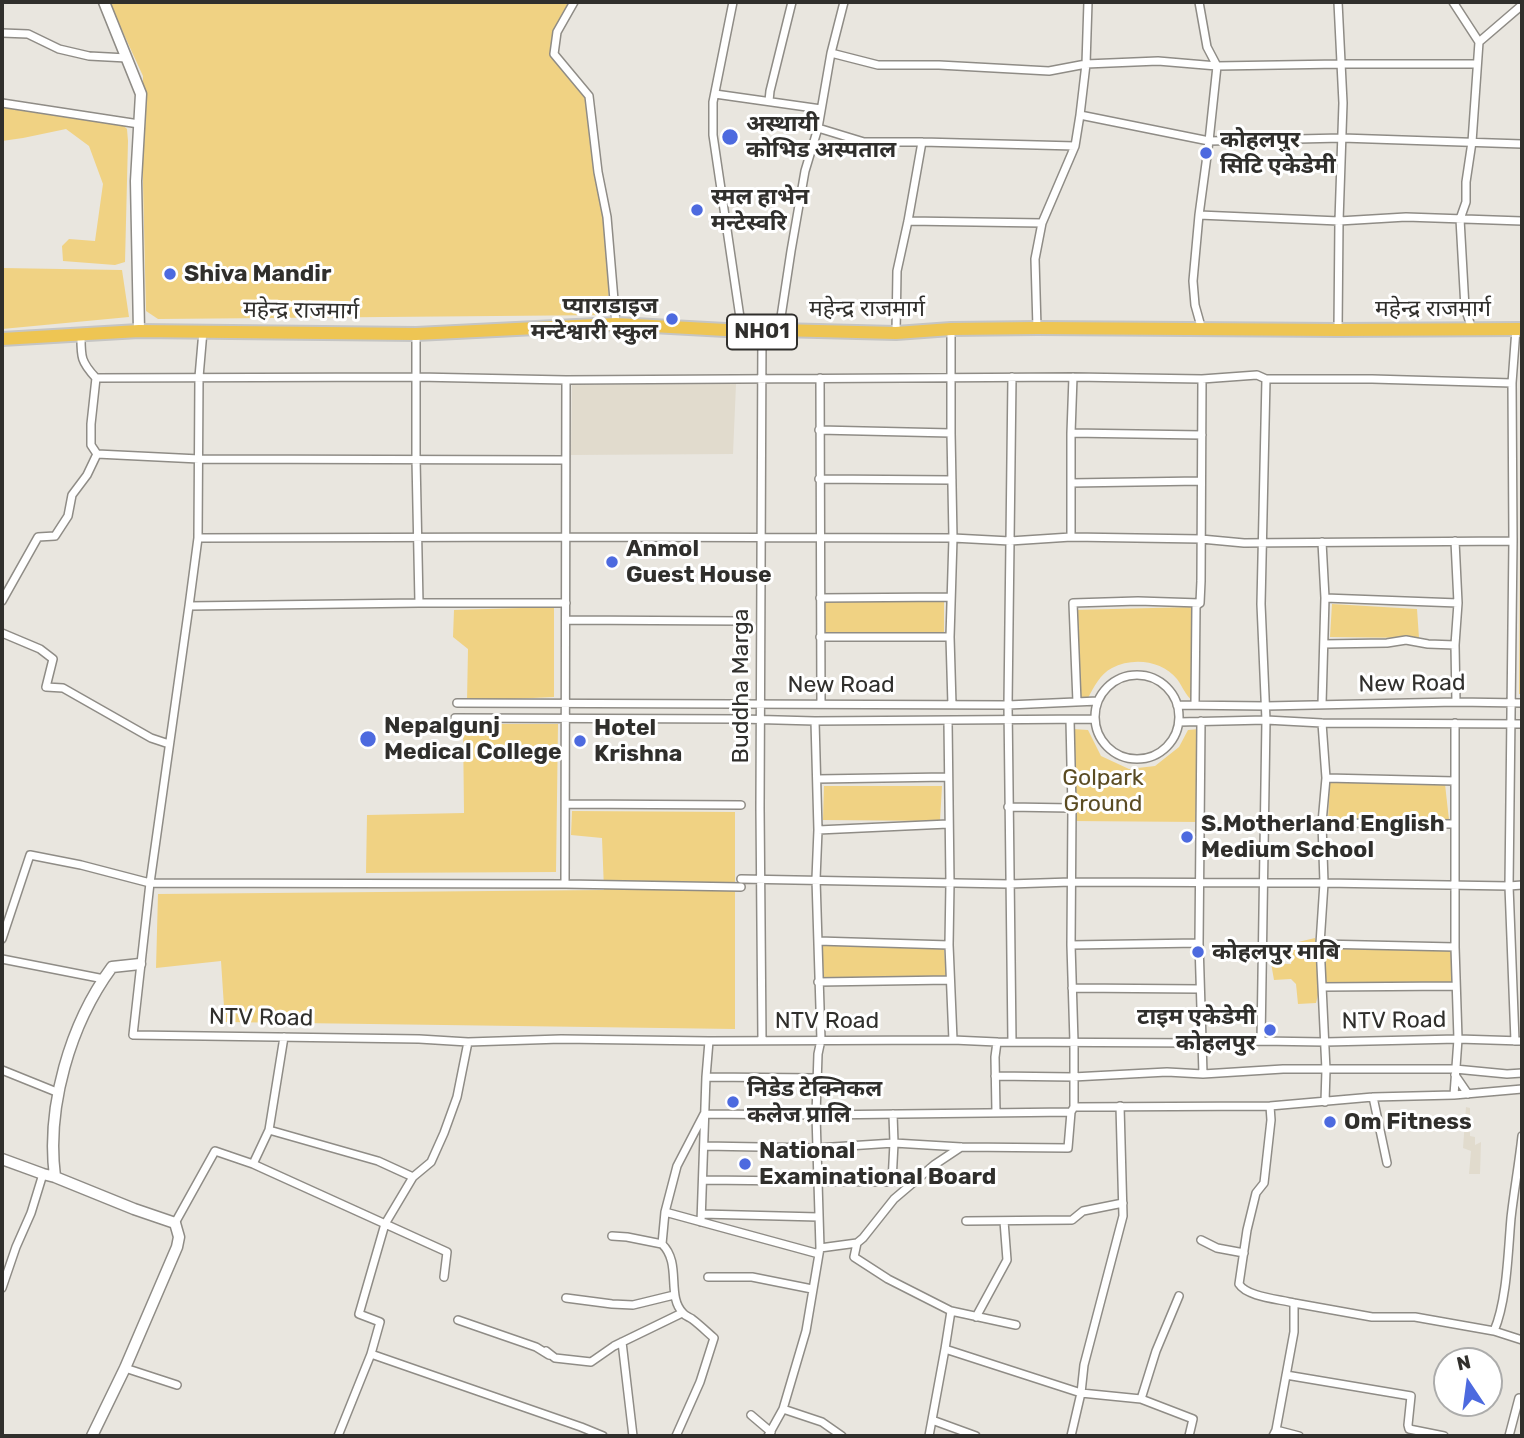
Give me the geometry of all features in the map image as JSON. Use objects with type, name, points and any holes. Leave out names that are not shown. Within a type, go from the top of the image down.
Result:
[{"type":"highway","name":"महेन्द्र राजमार्ग","points":[[2,339],[203,330],[416,334],[616,324],[743,332],[779,330],[896,333],[1037,328],[1519,329]]},
{"type":"street","points":[[104,2],[141,94],[136,181],[139,331]]},
{"type":"street","points":[[574,2],[557,32],[554,54],[589,96],[598,172],[607,217],[616,324]]},
{"type":"street","points":[[733,2],[713,102],[713,135],[743,332]]},
{"type":"street","points":[[769,101],[792,2]]},
{"type":"street","points":[[779,330],[805,171],[818,128],[831,53],[844,2]]},
{"type":"street","points":[[1037,328],[1035,259],[1042,223],[1074,146],[1086,64],[1088,2]]},
{"type":"street","points":[[1199,2],[1207,47],[1217,66],[1194,281],[1195,306],[1202,330]]},
{"type":"street","points":[[1338,2],[1343,103],[1338,330]]},
{"type":"street","points":[[1453,2],[1479,42],[1466,202],[1460,219],[1465,308],[1472,329]]},
{"type":"street","points":[[1479,42],[1522,5]]},
{"type":"street","points":[[2,33],[28,34],[59,49],[89,56],[127,58]]},
{"type":"street","points":[[831,53],[878,65],[939,65],[1048,71],[1086,64],[1158,61],[1217,66],[1476,64]]},
{"type":"street","points":[[715,94],[821,109]]},
{"type":"street","points":[[2,103],[139,124]]},
{"type":"street","points":[[1080,115],[1209,141],[1342,138],[1522,144]]},
{"type":"street","points":[[818,128],[864,142],[1074,146]]},
{"type":"street","points":[[896,333],[897,271],[922,142]]},
{"type":"street","points":[[1199,215],[1339,221],[1406,217],[1522,221]]},
{"type":"street","points":[[908,220],[1042,223]]},
{"type":"street","points":[[951,329],[952,705]]},
{"type":"street","points":[[1519,329],[1512,383],[1513,541],[1508,886],[1519,1041]]},
{"type":"street","points":[[55,1177],[52,1152],[63,1066],[80,1024],[112,967],[140,964],[198,538],[199,377],[203,330]]},
{"type":"street","name":"Buddha Marga","points":[[762,332],[762,1040]]},
{"type":"street","points":[[81,334],[81,357],[96,378],[1202,379],[1257,375],[1265,379],[1512,383]]},
{"type":"street","points":[[416,334],[419,603]]},
{"type":"street","points":[[1012,377],[1008,705],[1012,1042]]},
{"type":"street","points":[[1071,537],[1073,377]]},
{"type":"street","points":[[96,378],[91,445],[97,454]]},
{"type":"street","points":[[820,378],[821,703]]},
{"type":"street","points":[[1195,704],[1196,606],[1200,603],[1202,379]]},
{"type":"street","points":[[1261,1041],[1266,720],[1261,604],[1265,379]]},
{"type":"street","points":[[565,884],[566,380]]},
{"type":"street","points":[[819,430],[951,433]]},
{"type":"street","points":[[1071,433],[1202,435]]},
{"type":"street","points":[[97,454],[199,459],[565,460]]},
{"type":"street","points":[[2,601],[38,537],[55,536],[68,516],[72,495],[87,475],[97,454]]},
{"type":"street","points":[[819,480],[952,480]]},
{"type":"street","points":[[1071,483],[1201,481]]},
{"type":"street","points":[[198,538],[953,538],[1010,541],[1071,537],[1201,539],[1244,543],[1513,541]]},
{"type":"street","points":[[1454,541],[1458,603],[1455,645],[1456,702]]},
{"type":"street","points":[[1322,542],[1325,598],[1322,704]]},
{"type":"street","points":[[820,598],[951,597]]},
{"type":"street","points":[[1325,598],[1458,603]]},
{"type":"street","points":[[190,606],[565,603]]},
{"type":"street","points":[[1077,702],[1073,603],[1200,603]]},
{"type":"street","points":[[566,620],[742,621]]},
{"type":"street","points":[[2,633],[40,649],[53,659],[46,687],[63,688],[151,738],[169,744]]},
{"type":"street","points":[[820,637],[950,638]]},
{"type":"street","points":[[1324,645],[1406,640],[1455,645]]},
{"type":"street","points":[[1133,675],[1155,679],[1172,694],[1177,705],[1179,722],[1174,737],[1163,750],[1148,758],[1131,759],[1115,753],[1098,735],[1094,719],[1098,701],[1111,683],[1122,678],[1133,675]]},
{"type":"street","name":"New Road","points":[[457,704],[1008,705],[1098,701]]},
{"type":"street","name":"New Road","points":[[1177,705],[1522,703]]},
{"type":"street","name":"New Road","points":[[456,718],[816,721],[1094,719]]},
{"type":"street","points":[[948,720],[949,945],[953,1040]]},
{"type":"street","points":[[704,1146],[817,1149],[894,1143],[1068,1149],[1074,1042],[1070,720]]},
{"type":"street","points":[[1201,720],[1199,943],[1203,1074]]},
{"type":"street","name":"New Road","points":[[1179,722],[1266,720],[1322,723],[1522,724]]},
{"type":"street","points":[[751,1415],[770,1434],[783,1409],[806,1331],[819,1251],[816,1115],[821,1040],[816,879],[816,721]]},
{"type":"street","points":[[1322,723],[1326,778],[1322,823],[1324,883],[1320,944],[1325,1102]]},
{"type":"street","points":[[1454,1096],[1458,1039],[1455,947],[1455,723]]},
{"type":"street","points":[[817,779],[948,777]]},
{"type":"street","points":[[1326,778],[1455,781]]},
{"type":"street","points":[[566,804],[741,805]]},
{"type":"street","points":[[1008,807],[1072,808]]},
{"type":"street","points":[[1322,823],[1454,824]]},
{"type":"street","points":[[818,830],[948,824]]},
{"type":"street","points":[[2,939],[30,855],[150,883],[741,883],[760,878],[1009,884],[1071,882],[1522,885]]},
{"type":"street","points":[[818,941],[949,945]]},
{"type":"street","points":[[1071,945],[1199,943]]},
{"type":"street","points":[[1320,944],[1455,947]]},
{"type":"street","points":[[2,959],[104,979]]},
{"type":"street","name":"NTV Road","points":[[140,964],[132,1035],[468,1042],[561,1039],[1202,1043],[1458,1039],[1519,1041]]},
{"type":"street","points":[[818,982],[950,980]]},
{"type":"street","points":[[1322,987],[1456,986]]},
{"type":"street","points":[[1073,988],[1200,989]]},
{"type":"street","points":[[253,1164],[268,1130],[284,1037]]},
{"type":"street","points":[[702,1218],[704,1114],[709,1041]]},
{"type":"street","points":[[338,1436],[371,1354],[380,1322],[359,1314],[385,1224],[413,1177],[431,1162],[457,1097],[468,1042]]},
{"type":"street","points":[[996,1112],[997,1042]]},
{"type":"street","points":[[2,1070],[59,1093]]},
{"type":"street","points":[[995,1076],[1073,1077],[1267,1070],[1522,1073]]},
{"type":"street","points":[[1455,1072],[1468,1094]]},
{"type":"street","points":[[706,1077],[817,1078]]},
{"type":"street","points":[[704,1114],[893,1114],[1120,1106],[1270,1107],[1373,1097],[1454,1096],[1522,1089]]},
{"type":"street","points":[[1373,1097],[1387,1163]]},
{"type":"street","points":[[1071,1436],[1084,1365],[1123,1216],[1120,1106]]},
{"type":"street","points":[[1270,1107],[1265,1183],[1256,1193],[1247,1230],[1239,1284],[1241,1289],[1294,1303],[1372,1317],[1415,1317],[1494,1331],[1522,1340]]},
{"type":"street","points":[[662,1244],[665,1212],[677,1166],[704,1114]]},
{"type":"street","points":[[893,1114],[894,1199]]},
{"type":"street","points":[[268,1130],[378,1161],[413,1177]]},
{"type":"street","points":[[1494,1331],[1499,1320],[1509,1255],[1522,1136]]},
{"type":"street","points":[[961,1147],[934,1165],[894,1199],[857,1243],[854,1257],[888,1279],[951,1311],[1016,1325]]},
{"type":"street","points":[[92,1436],[125,1368],[177,1247],[179,1237],[176,1223],[215,1151],[253,1164],[447,1252],[444,1277]]},
{"type":"street","points":[[2,1159],[176,1223]]},
{"type":"street","points":[[2,1288],[43,1174]]},
{"type":"street","points":[[703,1180],[892,1182]]},
{"type":"street","points":[[966,1221],[1072,1220],[1083,1211],[1123,1203]]},
{"type":"street","points":[[665,1212],[702,1218],[819,1251],[857,1243]]},
{"type":"street","points":[[702,1218],[818,1217]]},
{"type":"street","points":[[976,1317],[1007,1260],[1004,1221]]},
{"type":"street","points":[[612,1236],[662,1244],[668,1250],[672,1262],[674,1295],[682,1313],[714,1338],[700,1382],[676,1436]]},
{"type":"street","points":[[1201,1240],[1217,1248],[1244,1253]]},
{"type":"street","points":[[708,1278],[752,1277],[812,1289]]},
{"type":"street","points":[[566,1298],[633,1305],[674,1295]]},
{"type":"street","points":[[1141,1399],[1156,1350],[1179,1296]]},
{"type":"street","points":[[1294,1303],[1294,1332],[1274,1433],[1299,1436]]},
{"type":"street","points":[[929,1436],[951,1311]]},
{"type":"street","points":[[458,1320],[536,1347],[555,1358],[591,1362],[622,1342],[682,1313]]},
{"type":"street","points":[[622,1342],[633,1436]]},
{"type":"street","points":[[945,1349],[1081,1393],[1141,1399],[1193,1419],[1189,1436]]},
{"type":"street","points":[[546,1351],[555,1358]]},
{"type":"street","points":[[371,1354],[603,1436]]},
{"type":"street","points":[[125,1368],[177,1385]]},
{"type":"street","points":[[1286,1375],[1411,1395],[1409,1429],[1444,1436]]},
{"type":"street","points":[[1509,1436],[1519,1398],[1522,1399]]},
{"type":"street","points":[[783,1409],[822,1422],[842,1436]]},
{"type":"street","points":[[932,1420],[976,1436]]},
{"type":"shaded area","points":[[736,384],[733,454],[571,455],[572,385]]},
{"type":"shaded area","points":[[1466,1107],[1470,1108],[1470,1136],[1475,1137],[1475,1145],[1481,1142],[1480,1174],[1469,1174],[1471,1151],[1463,1148]]},
{"type":"green space","points":[[109,2],[574,2],[557,32],[554,54],[589,96],[607,217],[609,315],[158,319],[146,311],[143,76]]},
{"type":"green space","points":[[2,106],[123,125],[127,129],[125,262],[115,265],[63,261],[62,246],[69,239],[95,241],[103,184],[89,146],[66,129],[2,141]]},
{"type":"green space","points":[[2,268],[122,270],[129,317],[2,329]]},
{"type":"green space","points":[[1520,551],[1522,552],[1522,694],[1519,694]]},
{"type":"green space","points":[[822,599],[944,600],[944,635],[823,634]]},
{"type":"green space","points":[[1332,604],[1417,609],[1419,638],[1330,637]]},
{"type":"green space","points":[[554,607],[554,697],[467,701],[468,649],[453,637],[454,610]]},
{"type":"green space","name":"Golpark Ground","points":[[1193,607],[1193,701],[1171,673],[1146,662],[1128,662],[1112,668],[1101,677],[1088,698],[1077,698],[1073,610]]},
{"type":"green space","points":[[463,724],[558,724],[556,872],[366,873],[367,815],[464,813]]},
{"type":"green space","name":"Golpark Ground","points":[[1073,729],[1088,730],[1101,756],[1129,769],[1155,766],[1179,747],[1188,730],[1199,729],[1200,822],[1072,821]]},
{"type":"green space","points":[[1330,782],[1445,784],[1449,820],[1328,820]]},
{"type":"green space","points":[[824,786],[942,786],[940,821],[823,820]]},
{"type":"green space","points":[[572,811],[735,812],[735,1029],[225,1022],[221,961],[156,968],[158,894],[604,890],[602,838],[571,835]]},
{"type":"green space","points":[[1315,938],[1320,970],[1316,1003],[1298,1004],[1296,984],[1291,979],[1274,980],[1271,963],[1291,964],[1294,943]]},
{"type":"green space","points":[[822,945],[944,948],[946,976],[820,978]]},
{"type":"green space","points":[[1323,946],[1453,949],[1455,984],[1324,987]]},
{"type":"place","name":"अस्थायी कोभिड अस्पताल","points":[[730,137]]},
{"type":"place","name":"कोहलपुर सिटि एकेडेमी","points":[[1206,153]]},
{"type":"place","name":"स्मल हाभेन मन्टेस्वरि","points":[[697,210]]},
{"type":"place","name":"Shiva Mandir","points":[[170,274]]},
{"type":"place","name":"प्याराडाइज मन्टेश्वारी स्कुल","points":[[672,319]]},
{"type":"place","name":"Anmol Guest House","points":[[612,562]]},
{"type":"place","name":"Nepalgunj Medical College","points":[[368,739]]},
{"type":"place","name":"Hotel Krishna","points":[[580,741]]},
{"type":"place","name":"S.Motherland English Medium School","points":[[1187,837]]},
{"type":"place","name":"कोहलपुर माबि","points":[[1198,952]]},
{"type":"place","name":"टाइम एकेडेमी कोहलपुर","points":[[1270,1030]]},
{"type":"place","name":"निडेड टेक्निकल कलेज प्रालि","points":[[733,1102]]},
{"type":"place","name":"Om Fitness","points":[[1330,1122]]},
{"type":"place","name":"National Examinational Board","points":[[745,1164]]}]
